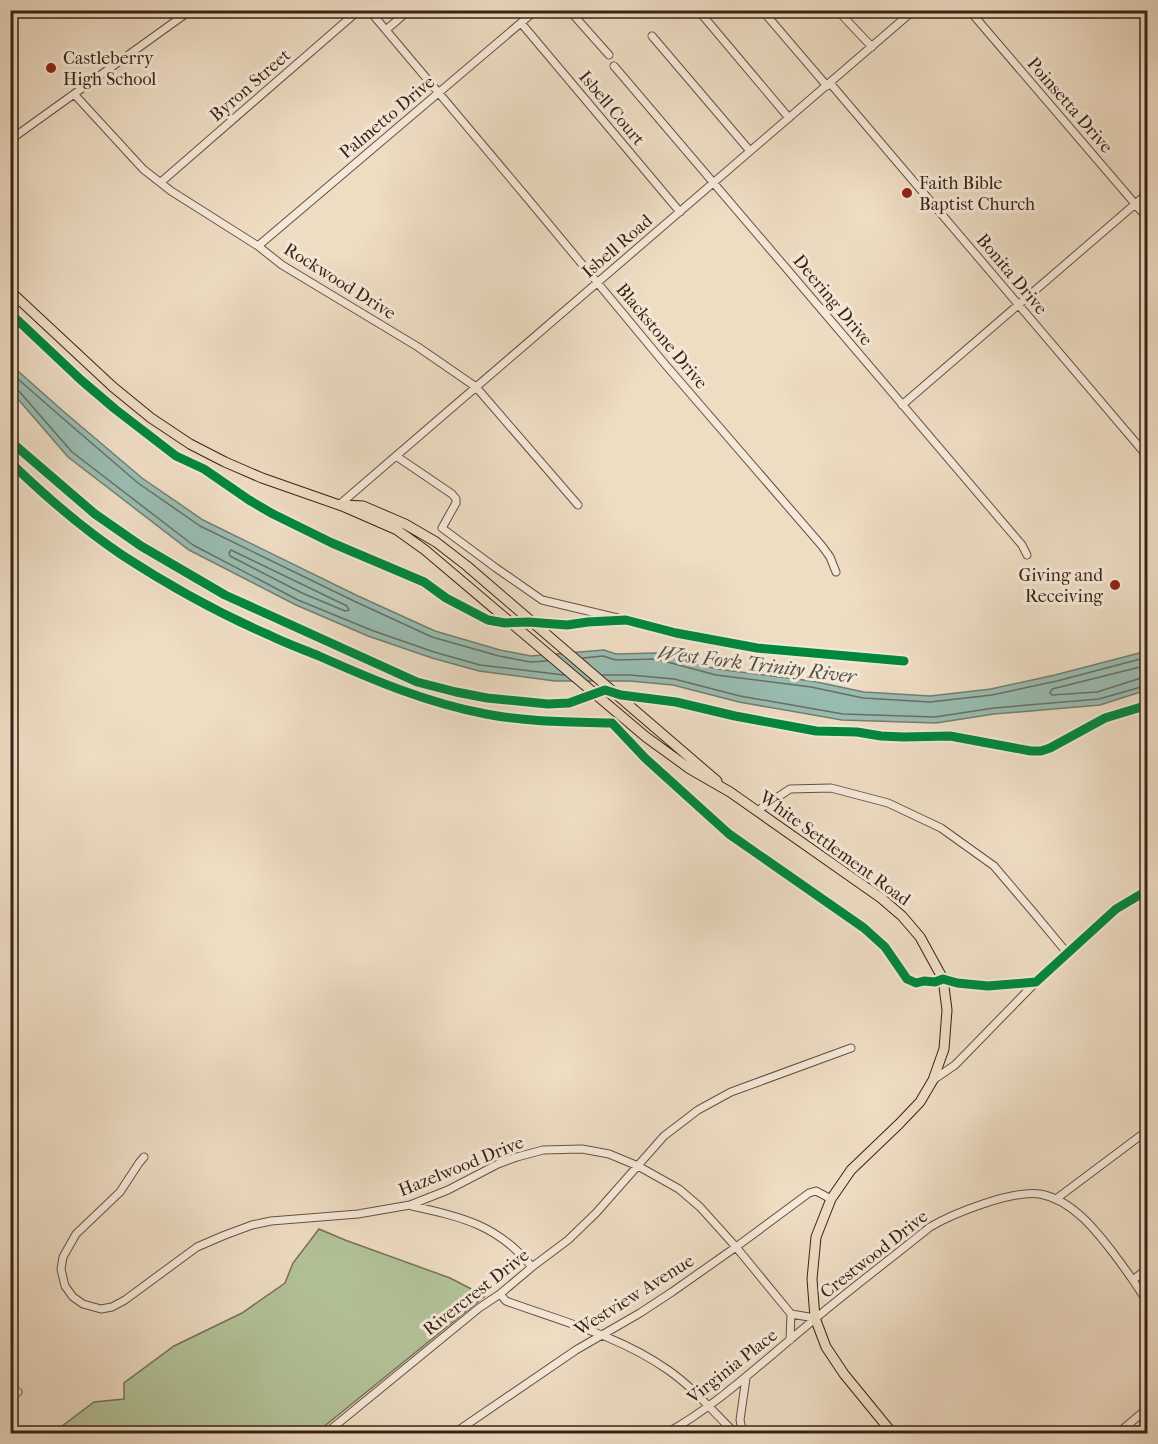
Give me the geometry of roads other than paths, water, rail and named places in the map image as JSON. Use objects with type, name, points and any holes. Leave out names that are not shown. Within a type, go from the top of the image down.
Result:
[{"type":"main road","name":"White Settlement Road","points":[[10,291],[113,387],[151,418],[190,444],[262,478],[339,504],[397,530],[416,543],[646,737],[690,769],[730,792],[881,898],[902,916],[920,937],[943,979],[947,1010],[944,1049],[933,1080],[920,1102],[850,1170],[831,1199],[816,1238],[812,1280],[815,1318],[826,1347],[844,1374],[893,1434]]},
{"type":"main road","name":"White Settlement Road","points":[[339,504],[363,506],[405,524],[436,542],[730,792]]},
{"type":"street","points":[[10,140],[191,10]]},
{"type":"street","name":"Byron Street","points":[[161,182],[359,10]]},
{"type":"street","name":"Blackstone Drive","points":[[369,10],[664,363],[822,546],[830,556],[836,572]]},
{"type":"street","points":[[386,30],[409,10]]},
{"type":"street","name":"Palmetto Drive","points":[[258,246],[536,10]]},
{"type":"street","points":[[569,10],[609,55]]},
{"type":"street","points":[[698,10],[789,118]]},
{"type":"street","points":[[762,10],[828,84]]},
{"type":"street","points":[[837,10],[872,47]]},
{"type":"street","name":"Isbell Road","points":[[339,504],[914,10]]},
{"type":"street","name":"Poinsetta Drive","points":[[969,10],[1148,219]]},
{"type":"street","name":"Isbell Court","points":[[521,23],[680,212]]},
{"type":"street","points":[[652,36],[750,151]]},
{"type":"street","name":"Deering Drive","points":[[614,66],[1022,544],[1027,555]]},
{"type":"street","name":"Bonita Drive","points":[[828,84],[1148,457]]},
{"type":"street","name":"Rockwood Drive","points":[[75,95],[142,170],[258,246],[282,265],[418,347],[476,387],[578,504]]},
{"type":"street","points":[[902,405],[1148,193]]},
{"type":"street","points":[[396,456],[452,494],[456,503],[442,528],[496,568],[542,600],[626,620]]},
{"type":"street","points":[[757,811],[790,789],[831,788],[888,803],[941,828],[994,866],[1068,954]]},
{"type":"street","points":[[933,1080],[955,1065],[1036,982],[1116,909],[1148,890]]},
{"type":"street","points":[[943,979],[957,983],[988,986],[1036,982]]},
{"type":"street","name":"Rivercrest Drive","points":[[325,1434],[479,1308],[568,1240],[596,1213],[664,1137],[698,1110],[731,1092],[851,1048]]},
{"type":"street","points":[[1056,1199],[1148,1130]]},
{"type":"street","name":"Hazelwood Drive","points":[[144,1157],[120,1192],[76,1234],[63,1257],[62,1279],[73,1297],[83,1304],[101,1309],[112,1307],[197,1247],[252,1225],[271,1221],[358,1214],[410,1205],[448,1190],[498,1164],[517,1157],[543,1150],[582,1149],[609,1154],[638,1166],[679,1189],[700,1207],[736,1247],[791,1314]]},
{"type":"street","name":"Westview Avenue","points":[[453,1434],[576,1350],[672,1292],[809,1193],[816,1191],[831,1199]]},
{"type":"street","name":"Crestwood Drive","points":[[815,1318],[930,1227],[969,1209],[1023,1194],[1039,1194],[1056,1199],[1075,1212],[1095,1230],[1148,1304]]},
{"type":"street","points":[[410,1205],[457,1216],[501,1236],[520,1253],[531,1267]]},
{"type":"street","points":[[1133,1280],[1148,1268]]},
{"type":"street","points":[[500,1294],[506,1301],[601,1335],[639,1352],[668,1370],[709,1405],[736,1434]]},
{"type":"street","points":[[790,1340],[791,1314],[815,1318]]},
{"type":"street","name":"Virginia Place","points":[[665,1434],[746,1378],[815,1318]]},
{"type":"street","points":[[743,1434],[740,1420],[746,1378]]},
{"type":"street","points":[[1117,1434],[1148,1408]]},
{"type":"water","points":[[10,364],[142,478],[203,520],[435,631],[500,650],[531,656],[604,650],[616,654],[656,653],[717,669],[812,681],[864,692],[930,696],[991,689],[1147,651],[1147,690],[1100,705],[994,714],[936,723],[842,720],[739,702],[673,685],[630,681],[555,681],[479,671],[432,658],[368,636],[296,605],[189,550],[68,457],[11,391]]},
{"type":"place","name":"Castleberry High School","points":[[51,68]]},
{"type":"place","name":"Faith Bible Baptist Church","points":[[907,193]]},
{"type":"place","name":"Giving and Receiving","points":[[1115,585]]},
{"type":"water label","name":"West Fork Trinity River","points":[[757,664]]}]
